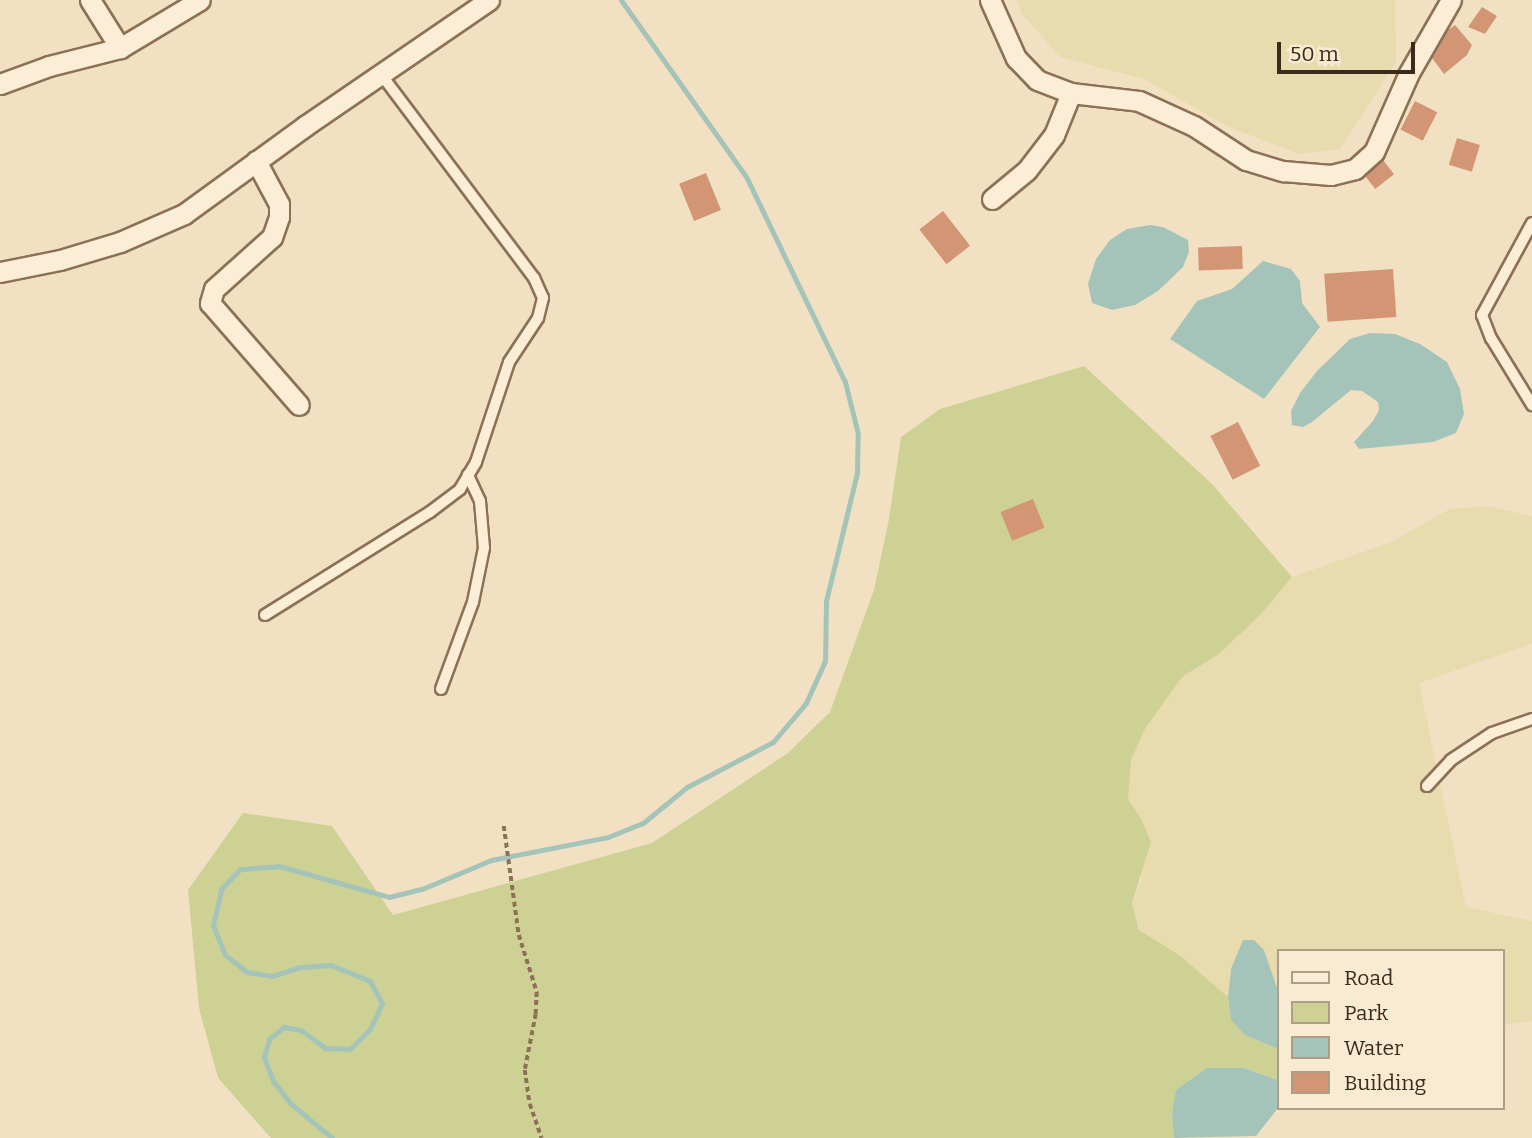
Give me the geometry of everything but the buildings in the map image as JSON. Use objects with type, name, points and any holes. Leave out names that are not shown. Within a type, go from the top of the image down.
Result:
[{"type":"street","points":[[90,0],[120,48]]},
{"type":"street","points":[[0,84],[49,66],[120,48],[200,0]]},
{"type":"street","points":[[0,272],[60,260],[120,242],[184,214],[489,0]]},
{"type":"street","points":[[990,0],[1016,58],[1037,80],[1071,93],[1139,101],[1194,126],[1246,160],[1283,171],[1331,175],[1355,169],[1374,152],[1409,73],[1451,0]]},
{"type":"street","points":[[992,199],[1027,170],[1054,135],[1071,93]]},
{"type":"street","points":[[256,161],[278,204],[279,217],[272,236],[214,289],[209,303],[299,405]]},
{"type":"lane","points":[[265,615],[430,512],[460,489],[476,462],[509,362],[538,318],[543,298],[534,278],[381,74]]},
{"type":"lane","points":[[1532,223],[1482,316],[1491,338],[1532,405]]},
{"type":"lane","points":[[441,689],[474,602],[484,548],[480,501],[468,475]]},
{"type":"lane","points":[[1427,786],[1451,760],[1492,733],[1532,719]]},
{"type":"path","points":[[504,826],[519,935],[537,992],[536,1014],[525,1070],[530,1104],[541,1138]]},
{"type":"shaded area","points":[[1017,0],[1395,0],[1396,62],[1340,149],[1299,154],[1229,127],[1144,79],[1060,57],[1021,13]]},
{"type":"shaded area","points":[[1486,506],[1532,516],[1532,644],[1419,683],[1466,907],[1532,921],[1532,1021],[1504,1025],[1504,949],[1276,949],[1276,985],[1264,950],[1231,969],[1228,997],[1179,956],[1140,930],[1132,903],[1142,878],[1127,799],[1131,760],[1145,729],[1182,677],[1219,654],[1260,615],[1292,577],[1391,542],[1450,509]]},
{"type":"green space","points":[[1084,366],[1212,484],[1292,577],[1260,615],[1219,654],[1182,677],[1145,729],[1131,760],[1128,799],[1151,842],[1132,903],[1139,930],[1179,955],[1228,997],[1231,1019],[1245,1035],[1276,1048],[1276,1079],[1244,1068],[1172,1115],[1174,1138],[271,1138],[218,1078],[199,1008],[188,890],[243,813],[332,826],[393,915],[652,843],[788,753],[830,712],[874,590],[889,519],[901,437],[940,409]]},
{"type":"water","points":[[1150,225],[1163,227],[1188,240],[1189,252],[1183,267],[1158,291],[1135,305],[1112,310],[1092,303],[1088,284],[1096,259],[1110,240],[1127,229]]},
{"type":"water","points":[[1263,261],[1291,269],[1300,281],[1302,303],[1320,327],[1264,399],[1170,339],[1197,301],[1232,289]]},
{"type":"water","points":[[1370,333],[1395,334],[1420,344],[1447,362],[1460,389],[1464,414],[1456,433],[1433,442],[1359,449],[1354,442],[1373,421],[1379,410],[1378,402],[1362,391],[1351,390],[1312,422],[1303,427],[1292,425],[1291,411],[1300,393],[1317,371],[1350,339]]},
{"type":"water","points":[[1243,940],[1254,940],[1264,950],[1276,985],[1276,1048],[1245,1035],[1231,1020],[1228,997],[1231,969]]},
{"type":"water","points":[[1207,1068],[1244,1068],[1276,1079],[1276,1110],[1256,1136],[1174,1138],[1172,1115],[1176,1090]]},
{"type":"waterway","points":[[332,1138],[291,1104],[273,1081],[264,1057],[269,1039],[284,1027],[301,1030],[325,1048],[350,1049],[370,1029],[382,1003],[370,981],[331,965],[300,967],[272,976],[247,972],[225,955],[213,925],[221,889],[240,869],[279,866],[389,897],[422,889],[491,860],[608,837],[643,823],[687,787],[773,742],[806,703],[825,661],[826,601],[857,473],[858,434],[845,382],[747,178],[621,0]]}]
